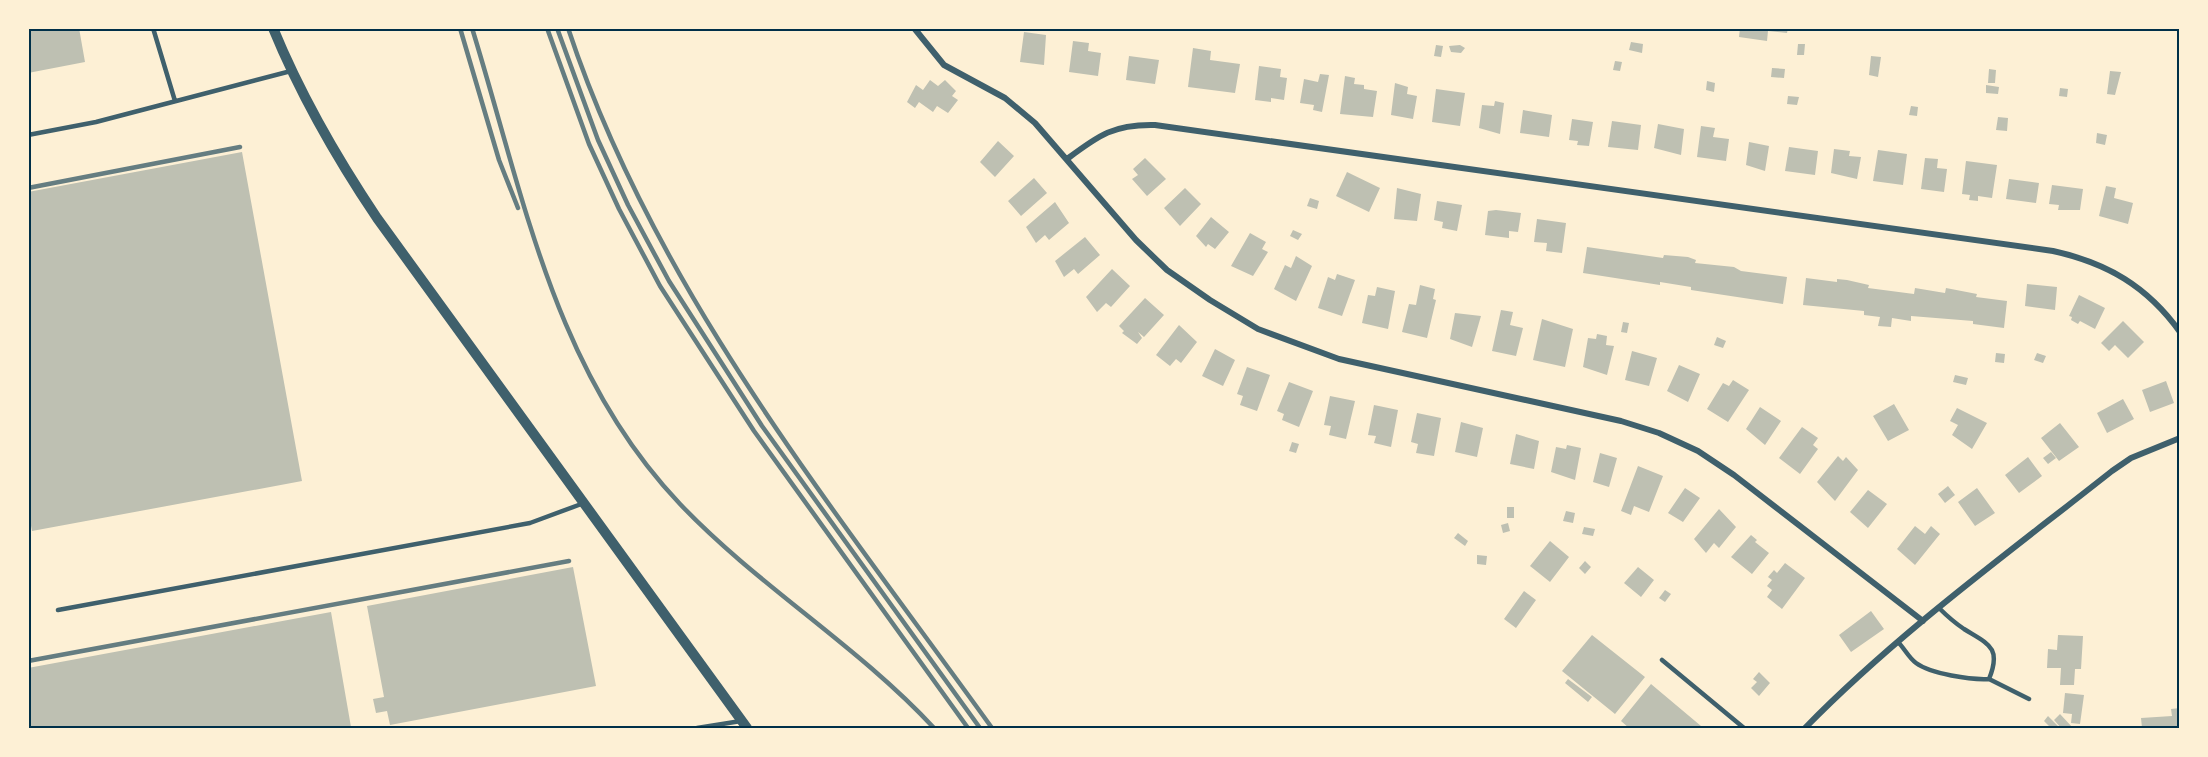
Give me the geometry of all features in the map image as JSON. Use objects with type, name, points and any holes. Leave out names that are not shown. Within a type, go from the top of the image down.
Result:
[{"type":"street","points":[[273,28],[291,71],[342,166],[376,218],[744,725]]},
{"type":"street","points":[[914,28],[944,65],[1005,98],[1035,123],[1136,240],[1167,270],[1258,329],[1340,359],[1621,421],[1659,433],[1698,452],[1734,475],[1923,621]]},
{"type":"street","points":[[1067,159],[1098,136],[1116,127],[1155,125],[2053,251],[2088,259],[2117,274],[2148,297],[2180,332]]},
{"type":"street","points":[[1804,729],[1842,691],[1923,621],[2112,471],[2131,458],[2180,438]]},
{"type":"lane","points":[[153,28],[175,101]]},
{"type":"lane","points":[[28,135],[96,122],[291,71]]},
{"type":"lane","points":[[58,610],[530,523],[584,504]]},
{"type":"lane","points":[[1939,608],[1954,622],[1983,638],[1991,646],[1994,655],[1989,679]]},
{"type":"lane","points":[[1898,642],[1913,661],[1921,666],[1957,676],[1989,679],[2030,699]]},
{"type":"lane","points":[[1662,660],[1744,729]]},
{"type":"lane","points":[[697,729],[744,725]]},
{"type":"building","points":[[28,28],[79,28],[85,62],[28,73]]},
{"type":"building","points":[[1740,28],[1788,28],[1787,33],[1768,31],[1767,41],[1739,37]]},
{"type":"building","points":[[1024,32],[1046,35],[1044,65],[1020,62]]},
{"type":"building","points":[[1073,41],[1089,43],[1088,51],[1101,53],[1098,76],[1069,72]]},
{"type":"building","points":[[1631,42],[1643,44],[1642,53],[1629,50]]},
{"type":"building","points":[[1798,44],[1805,44],[1804,55],[1797,55]]},
{"type":"building","points":[[1436,45],[1443,46],[1441,57],[1434,56]]},
{"type":"building","points":[[1460,45],[1465,48],[1461,53],[1451,52],[1449,46]]},
{"type":"building","points":[[1193,48],[1211,51],[1210,60],[1240,64],[1235,93],[1188,87]]},
{"type":"building","points":[[1129,56],[1159,60],[1155,84],[1126,80]]},
{"type":"building","points":[[1871,56],[1881,57],[1878,77],[1869,75]]},
{"type":"building","points":[[1615,61],[1622,62],[1620,71],[1613,70]]},
{"type":"building","points":[[1259,66],[1281,69],[1280,77],[1287,78],[1284,100],[1271,98],[1271,102],[1255,100]]},
{"type":"building","points":[[1772,68],[1785,69],[1784,78],[1771,77]]},
{"type":"building","points":[[1989,69],[1996,70],[1995,83],[1988,83]]},
{"type":"building","points":[[2110,71],[2121,72],[2115,95],[2107,94]]},
{"type":"building","points":[[1320,74],[1329,75],[1322,112],[1313,110],[1314,105],[1300,103],[1304,79],[1318,82]]},
{"type":"building","points":[[1345,76],[1355,78],[1354,84],[1364,85],[1364,89],[1377,91],[1373,117],[1340,114]]},
{"type":"building","points":[[930,80],[938,86],[945,80],[956,91],[952,96],[958,100],[948,113],[937,106],[933,112],[919,102],[915,108],[907,102],[916,85],[923,90]]},
{"type":"building","points":[[1707,81],[1715,83],[1714,92],[1706,90]]},
{"type":"building","points":[[1395,83],[1408,87],[1407,94],[1417,96],[1413,119],[1391,115]]},
{"type":"building","points":[[1986,85],[1999,87],[1998,94],[1986,93]]},
{"type":"building","points":[[2060,88],[2068,89],[2067,97],[2059,96]]},
{"type":"building","points":[[1436,89],[1465,93],[1460,126],[1432,122]]},
{"type":"building","points":[[1788,96],[1799,97],[1797,105],[1787,104]]},
{"type":"building","points":[[1495,101],[1504,103],[1500,134],[1479,128],[1482,105],[1494,106]]},
{"type":"building","points":[[1911,106],[1918,107],[1917,116],[1909,115]]},
{"type":"building","points":[[1523,110],[1552,115],[1549,137],[1520,133]]},
{"type":"building","points":[[1998,117],[2008,118],[2007,131],[1996,130]]},
{"type":"building","points":[[1572,119],[1593,122],[1589,146],[1577,145],[1578,141],[1569,140]]},
{"type":"building","points":[[1612,121],[1641,125],[1638,150],[1608,147]]},
{"type":"building","points":[[1658,124],[1684,129],[1681,155],[1654,148]]},
{"type":"building","points":[[1701,126],[1715,128],[1713,137],[1729,139],[1726,161],[1697,157]]},
{"type":"building","points":[[2097,133],[2107,135],[2105,145],[2096,143]]},
{"type":"building","points":[[998,141],[1014,156],[995,177],[980,162]]},
{"type":"building","points":[[1749,142],[1769,146],[1765,171],[1746,165]]},
{"type":"building","points":[[1789,147],[1818,151],[1815,175],[1785,171]]},
{"type":"building","points":[[1834,149],[1850,151],[1849,156],[1861,157],[1857,179],[1831,173]]},
{"type":"building","points":[[1878,150],[1907,154],[1903,185],[1873,181]]},
{"type":"building","points":[[242,152],[302,481],[32,531],[28,510],[28,192]]},
{"type":"building","points":[[1145,158],[1166,179],[1147,196],[1132,179],[1138,175],[1133,169]]},
{"type":"building","points":[[1925,158],[1938,159],[1937,168],[1947,169],[1944,192],[1921,189]]},
{"type":"building","points":[[1966,161],[1997,165],[1992,198],[1978,196],[1978,201],[1969,200],[1970,195],[1962,194]]},
{"type":"building","points":[[1347,172],[1380,188],[1369,212],[1336,196]]},
{"type":"building","points":[[1034,178],[1047,193],[1021,216],[1008,201]]},
{"type":"building","points":[[2009,179],[2039,183],[2036,203],[2006,199]]},
{"type":"building","points":[[2052,185],[2083,189],[2080,210],[2058,210],[2059,205],[2049,204]]},
{"type":"building","points":[[2106,186],[2116,188],[2114,198],[2133,203],[2128,224],[2099,216]]},
{"type":"building","points":[[1185,188],[1201,204],[1180,226],[1164,208]]},
{"type":"building","points":[[1397,188],[1421,194],[1417,221],[1394,219]]},
{"type":"building","points":[[1310,198],[1319,201],[1317,209],[1307,206]]},
{"type":"building","points":[[1437,201],[1462,205],[1457,231],[1442,228],[1443,222],[1434,220]]},
{"type":"building","points":[[1055,202],[1069,223],[1049,240],[1045,235],[1036,243],[1026,227]]},
{"type":"building","points":[[1488,211],[1521,213],[1518,232],[1509,231],[1509,238],[1485,235]]},
{"type":"building","points":[[1211,217],[1229,232],[1215,249],[1208,244],[1206,247],[1196,236]]},
{"type":"building","points":[[1537,219],[1566,223],[1562,253],[1546,251],[1547,243],[1534,242]]},
{"type":"building","points":[[1293,230],[1302,234],[1298,240],[1290,236]]},
{"type":"building","points":[[1250,233],[1266,242],[1262,249],[1268,252],[1253,276],[1231,266]]},
{"type":"building","points":[[1085,237],[1100,255],[1078,274],[1074,269],[1064,277],[1055,261]]},
{"type":"building","points":[[1587,247],[1663,258],[1664,255],[1688,257],[1696,260],[1695,263],[1734,267],[1741,271],[1787,277],[1783,304],[1691,290],[1691,287],[1660,282],[1660,285],[1583,273]]},
{"type":"building","points":[[1296,256],[1312,266],[1296,301],[1274,289],[1285,265],[1291,268]]},
{"type":"building","points":[[1112,269],[1130,286],[1111,307],[1106,303],[1097,312],[1086,297]]},
{"type":"building","points":[[1337,274],[1355,280],[1342,316],[1318,308],[1328,277],[1335,280]]},
{"type":"building","points":[[1806,278],[1837,282],[1837,279],[1847,280],[1869,285],[1868,288],[1914,294],[1915,288],[1945,293],[1946,288],[1977,294],[1976,297],[2007,301],[2004,328],[1973,324],[1973,321],[1911,316],[1911,321],[1892,318],[1891,327],[1878,326],[1880,317],[1864,315],[1864,311],[1803,305]]},
{"type":"building","points":[[2027,284],[2057,287],[2055,310],[2025,306]]},
{"type":"building","points":[[1420,285],[1435,289],[1433,299],[1436,300],[1427,338],[1402,332],[1409,304],[1416,305]]},
{"type":"building","points":[[1377,287],[1395,291],[1388,329],[1362,323],[1368,295],[1375,296]]},
{"type":"building","points":[[2079,295],[2105,308],[2095,329],[2080,321],[2078,324],[2069,316]]},
{"type":"building","points":[[1145,298],[1164,315],[1144,337],[1138,332],[1142,338],[1137,344],[1122,333],[1124,331],[1119,326]]},
{"type":"building","points":[[1501,310],[1513,312],[1510,325],[1523,328],[1516,356],[1492,351]]},
{"type":"building","points":[[1455,313],[1481,316],[1472,347],[1450,339]]},
{"type":"building","points":[[1542,319],[1573,329],[1565,367],[1533,360]]},
{"type":"building","points":[[2123,321],[2144,342],[2128,358],[2115,345],[2109,351],[2101,343]]},
{"type":"building","points":[[1623,322],[1629,323],[1627,333],[1621,332]]},
{"type":"building","points":[[1179,325],[1197,342],[1181,363],[1176,359],[1170,366],[1156,355]]},
{"type":"building","points":[[1597,334],[1607,336],[1606,345],[1614,346],[1607,375],[1583,367],[1588,338],[1596,339]]},
{"type":"building","points":[[1717,337],[1726,341],[1723,348],[1714,345]]},
{"type":"building","points":[[1215,349],[1235,360],[1223,386],[1202,376]]},
{"type":"building","points":[[1632,351],[1657,358],[1649,386],[1625,380]]},
{"type":"building","points":[[1996,353],[2005,354],[2004,363],[1995,362]]},
{"type":"building","points":[[2037,353],[2046,356],[2043,363],[2034,360]]},
{"type":"building","points":[[1679,365],[1700,374],[1688,402],[1667,391]]},
{"type":"building","points":[[1247,367],[1270,375],[1257,411],[1240,405],[1243,396],[1237,394]]},
{"type":"building","points":[[1955,375],[1968,378],[1966,385],[1953,382]]},
{"type":"building","points":[[1733,380],[1749,390],[1728,422],[1707,409],[1723,383],[1729,386]]},
{"type":"building","points":[[2166,381],[2174,403],[2150,412],[2142,390]]},
{"type":"building","points":[[1289,382],[1313,391],[1299,427],[1282,420],[1284,414],[1277,411]]},
{"type":"building","points":[[1330,396],[1355,401],[1346,439],[1329,435],[1331,426],[1324,425]]},
{"type":"building","points":[[2123,399],[2134,419],[2107,433],[2097,413]]},
{"type":"building","points":[[1894,404],[1909,430],[1888,441],[1873,416]]},
{"type":"building","points":[[1374,405],[1398,410],[1391,447],[1374,443],[1376,436],[1368,435]]},
{"type":"building","points":[[1760,407],[1781,421],[1765,445],[1746,429]]},
{"type":"building","points":[[1957,408],[1987,423],[1972,449],[1952,435],[1958,425],[1950,421]]},
{"type":"building","points":[[1417,413],[1441,418],[1434,456],[1416,453],[1418,444],[1411,442]]},
{"type":"building","points":[[1461,422],[1483,428],[1477,457],[1455,452]]},
{"type":"building","points":[[2060,423],[2079,447],[2059,461],[2041,438]]},
{"type":"building","points":[[1802,427],[1818,438],[1813,445],[1818,449],[1800,474],[1779,458]]},
{"type":"building","points":[[1516,434],[1539,441],[1534,469],[1510,464]]},
{"type":"building","points":[[1292,442],[1299,444],[1296,453],[1289,451]]},
{"type":"building","points":[[1567,445],[1581,448],[1575,480],[1551,472],[1556,447],[1566,449]]},
{"type":"building","points":[[2051,452],[2056,458],[2048,464],[2043,458]]},
{"type":"building","points":[[1600,453],[1617,458],[1609,487],[1593,482]]},
{"type":"building","points":[[1838,456],[1843,461],[1846,457],[1858,470],[1835,501],[1817,482]]},
{"type":"building","points":[[2028,457],[2042,476],[2019,493],[2005,475]]},
{"type":"building","points":[[1638,466],[1663,476],[1649,512],[1634,506],[1631,515],[1621,511]]},
{"type":"building","points":[[1948,486],[1955,495],[1945,503],[1938,494]]},
{"type":"building","points":[[1685,488],[1700,498],[1683,522],[1668,513]]},
{"type":"building","points":[[1977,488],[1995,513],[1975,526],[1958,502]]},
{"type":"building","points":[[1868,490],[1887,504],[1868,528],[1850,512]]},
{"type":"building","points":[[1507,507],[1514,507],[1514,518],[1507,518]]},
{"type":"building","points":[[1719,509],[1736,527],[1719,548],[1714,543],[1706,553],[1694,539]]},
{"type":"building","points":[[1566,511],[1575,513],[1573,523],[1563,521]]},
{"type":"building","points":[[1508,523],[1510,531],[1503,533],[1501,525]]},
{"type":"building","points":[[1915,526],[1925,534],[1931,526],[1940,534],[1915,565],[1897,549]]},
{"type":"building","points":[[1584,527],[1595,529],[1593,536],[1582,534]]},
{"type":"building","points":[[1458,533],[1468,541],[1465,546],[1454,538]]},
{"type":"building","points":[[1751,535],[1757,540],[1755,542],[1769,553],[1752,574],[1731,557]]},
{"type":"building","points":[[1550,541],[1569,557],[1550,582],[1530,566]]},
{"type":"building","points":[[1477,555],[1487,556],[1486,565],[1477,564]]},
{"type":"building","points":[[1585,561],[1591,567],[1585,574],[1579,568]]},
{"type":"building","points":[[1785,563],[1805,578],[1782,609],[1767,597],[1772,590],[1767,586],[1772,580],[1768,577],[1774,570],[1777,573]]},
{"type":"building","points":[[573,567],[596,686],[390,725],[387,711],[376,713],[373,699],[384,697],[367,606]]},
{"type":"building","points":[[1638,567],[1654,580],[1641,597],[1624,583]]},
{"type":"building","points":[[1665,590],[1671,594],[1665,602],[1659,598]]},
{"type":"building","points":[[1524,591],[1536,600],[1516,628],[1504,619]]},
{"type":"building","points":[[1871,611],[1884,629],[1851,652],[1839,635]]},
{"type":"building","points":[[331,612],[351,727],[28,728],[28,668]]},
{"type":"building","points":[[1592,635],[1645,677],[1615,714],[1562,671]]},
{"type":"building","points":[[2058,635],[2083,636],[2081,669],[2075,669],[2074,685],[2060,685],[2061,668],[2047,668],[2048,649],[2057,650]]},
{"type":"building","points":[[1759,672],[1770,683],[1759,696],[1751,688],[1757,682],[1753,679]]},
{"type":"building","points":[[1568,679],[1592,697],[1588,702],[1565,683]]},
{"type":"building","points":[[1651,684],[1701,726],[1699,728],[1629,728],[1621,721]]},
{"type":"building","points":[[2065,693],[2084,695],[2080,724],[2071,723],[2072,714],[2063,713]]},
{"type":"building","points":[[2180,708],[2180,728],[2142,728],[2141,718],[2172,716],[2171,709]]},
{"type":"building","points":[[2060,714],[2073,728],[2061,728],[2054,720]]},
{"type":"building","points":[[2048,716],[2060,728],[2051,728],[2044,721]]},
{"type":"railway","points":[[460,28],[499,160],[518,208]]},
{"type":"railway","points":[[472,28],[527,218],[548,280],[573,340],[602,398],[637,453],[680,504],[710,534],[873,670],[934,728]]},
{"type":"railway","points":[[547,28],[589,144],[619,209],[660,286],[754,431],[968,728]]},
{"type":"railway","points":[[557,28],[598,140],[628,205],[669,281],[762,426],[980,728]]},
{"type":"railway","points":[[568,28],[605,125],[649,217],[698,307],[753,394],[811,479],[992,728]]},
{"type":"railway","points":[[28,188],[240,147]]},
{"type":"railway","points":[[28,661],[569,561]]}]
